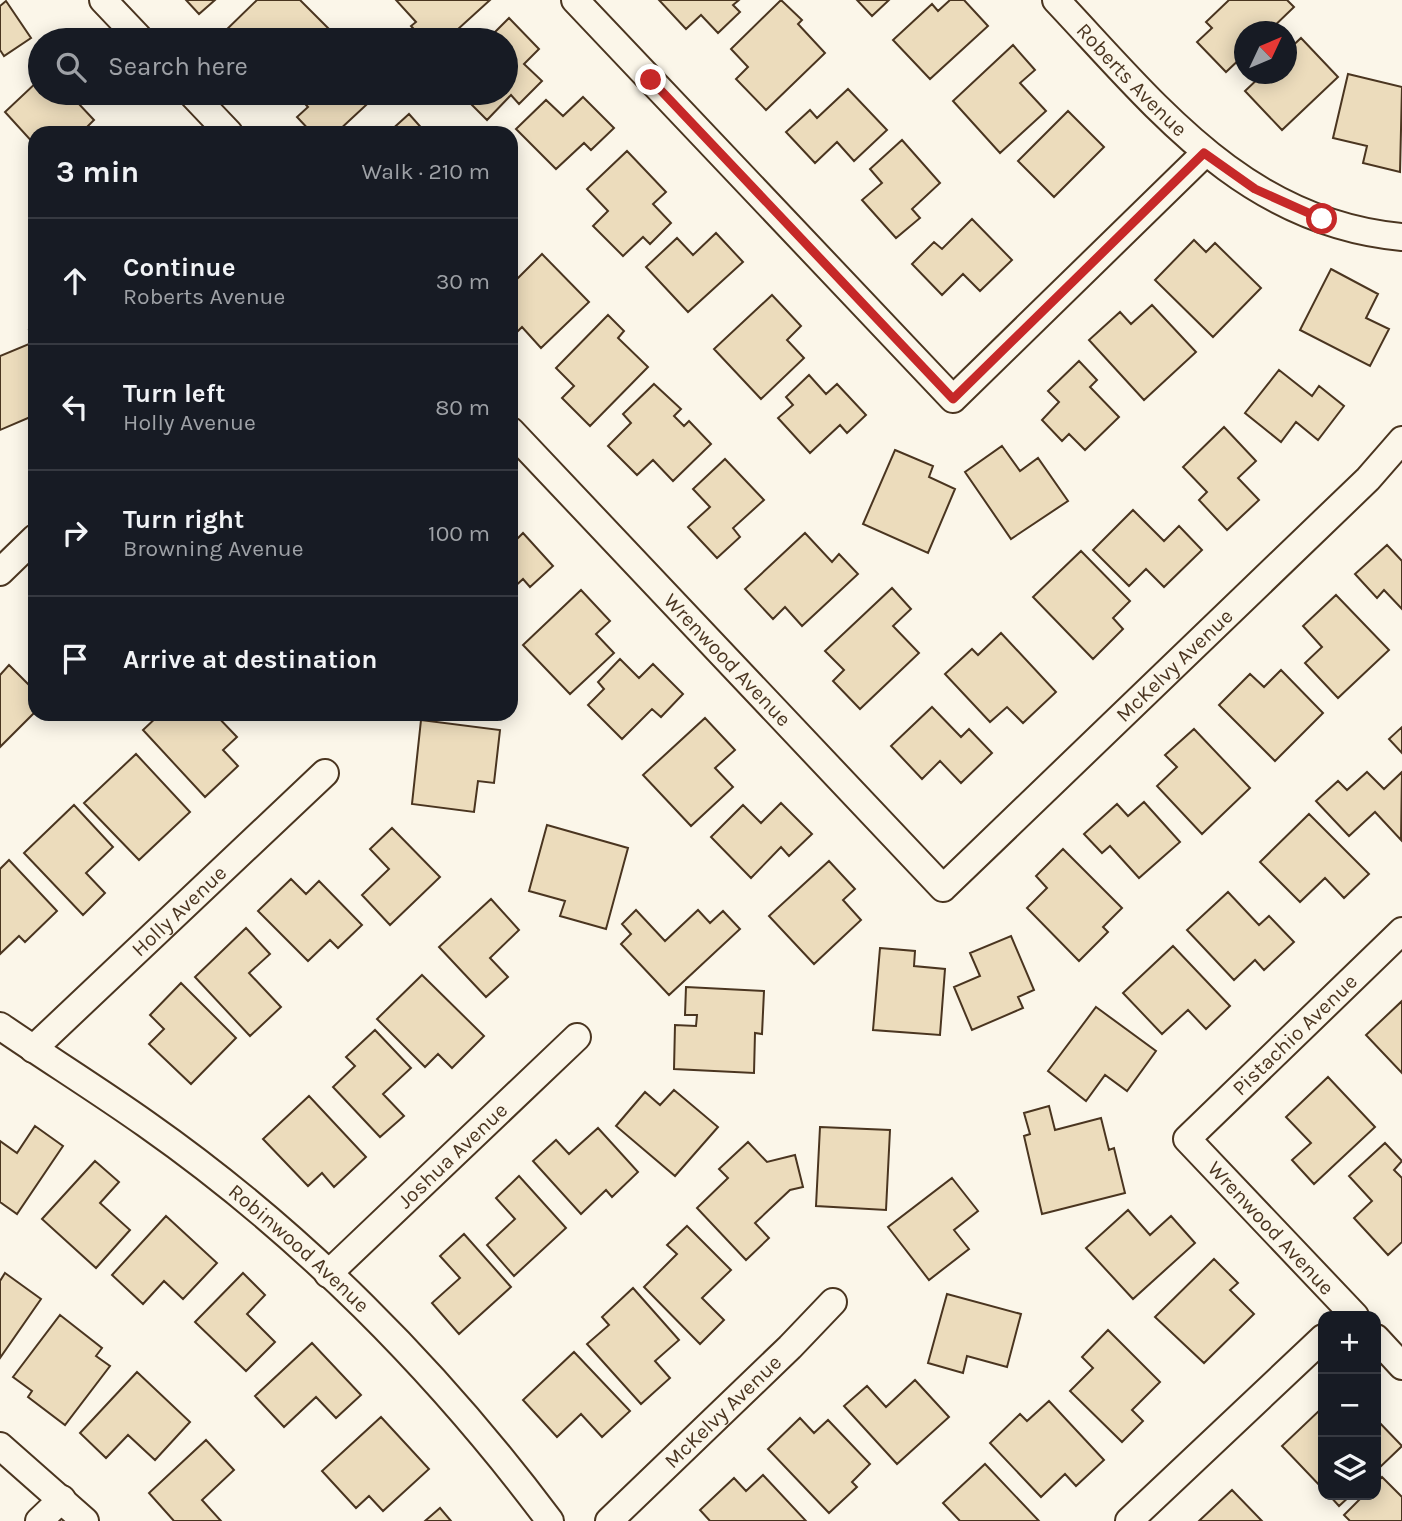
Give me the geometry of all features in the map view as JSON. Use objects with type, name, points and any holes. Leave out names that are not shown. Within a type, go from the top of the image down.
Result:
[{"type":"street","points":[[103,0],[130,28]]},
{"type":"street","points":[[575,0],[953,399],[1204,153]]},
{"type":"street","name":"Roberts Avenue","points":[[1056,0],[1204,153],[1255,189],[1322,219],[1402,237]]},
{"type":"street","points":[[202,105],[222,126]]},
{"type":"street","name":"Wrenwood Avenue","points":[[518,438],[943,888]]},
{"type":"street","name":"McKelvy Avenue","points":[[943,888],[1400,448]]},
{"type":"street","points":[[0,572],[28,545]]},
{"type":"street","name":"Holly Avenue","points":[[33,1049],[325,773]]},
{"type":"street","name":"Pistachio Avenue","points":[[1187,1139],[1402,931]]},
{"type":"street","name":"Robinwood Avenue","points":[[0,1026],[147,1125],[260,1214],[328,1274],[428,1371],[550,1521]]},
{"type":"street","name":"Joshua Avenue","points":[[328,1274],[578,1037]]},
{"type":"street","name":"Wrenwood Avenue","points":[[1187,1139],[1347,1311]]},
{"type":"street","name":"McKelvy Avenue","points":[[609,1521],[790,1348],[833,1302]]},
{"type":"street","points":[[1129,1521],[1318,1343]]},
{"type":"street","points":[[1381,1343],[1402,1366]]},
{"type":"street","points":[[0,1446],[85,1521]]},
{"type":"street","points":[[39,1521],[62,1499]]},
{"type":"building","points":[[186,0],[215,0],[199,14]]},
{"type":"building","points":[[257,0],[300,0],[328,28],[228,28]]},
{"type":"building","points":[[396,0],[490,0],[459,28],[413,28],[411,26],[416,22]]},
{"type":"building","points":[[659,0],[739,0],[733,5],[740,12],[718,33],[701,15],[686,29]]},
{"type":"building","points":[[781,0],[802,20],[798,24],[825,53],[766,110],[736,79],[748,67],[731,49]]},
{"type":"building","points":[[857,0],[889,0],[872,16]]},
{"type":"building","points":[[950,0],[964,0],[988,26],[930,79],[893,40],[932,4],[938,11]]},
{"type":"building","points":[[1229,0],[1287,0],[1294,7],[1279,21],[1234,21],[1234,64],[1226,72],[1197,42],[1212,28],[1206,22]]},
{"type":"building","points":[[6,1],[28,34],[28,40],[4,56],[0,50],[0,6]]},
{"type":"building","points":[[509,18],[539,49],[524,64],[542,81],[519,104],[518,28],[499,28]]},
{"type":"building","points":[[1301,38],[1338,77],[1282,130],[1245,91],[1252,84],[1297,84],[1297,42]]},
{"type":"building","points":[[1013,45],[1035,70],[1020,83],[1046,111],[1000,153],[953,101]]},
{"type":"building","points":[[1348,74],[1402,87],[1400,172],[1363,163],[1367,146],[1333,138]]},
{"type":"building","points":[[848,89],[887,130],[854,161],[837,142],[815,163],[786,132],[810,110],[817,118]]},
{"type":"building","points":[[28,90],[28,105],[80,105],[94,120],[88,126],[28,126],[28,137],[5,112]]},
{"type":"building","points":[[583,97],[614,128],[591,150],[584,143],[556,169],[518,131],[518,127],[546,100],[563,116]]},
{"type":"building","points":[[306,105],[366,105],[344,126],[305,126],[297,117],[308,107]]},
{"type":"building","points":[[472,105],[501,105],[487,120]]},
{"type":"building","points":[[1068,111],[1104,147],[1054,197],[1018,161]]},
{"type":"building","points":[[409,114],[420,126],[396,126]]},
{"type":"building","points":[[902,140],[940,183],[912,209],[920,218],[896,238],[862,200],[882,183],[870,169]]},
{"type":"building","points":[[627,151],[666,192],[653,204],[671,223],[650,244],[643,237],[623,256],[593,226],[608,211],[587,189]]},
{"type":"building","points":[[972,219],[1012,260],[980,291],[963,274],[942,295],[912,264],[934,242],[942,249]]},
{"type":"building","points":[[716,233],[743,262],[688,312],[646,267],[677,238],[693,255]]},
{"type":"building","points":[[1194,240],[1206,252],[1215,243],[1261,288],[1213,337],[1155,280]]},
{"type":"building","points":[[542,254],[589,302],[541,348],[522,327],[518,331],[518,278]]},
{"type":"building","points":[[1331,269],[1378,294],[1366,318],[1389,329],[1370,366],[1300,330]]},
{"type":"building","points":[[772,295],[801,326],[787,340],[804,358],[761,399],[714,349]]},
{"type":"building","points":[[1152,305],[1196,352],[1144,400],[1089,340],[1120,312],[1131,324]]},
{"type":"building","points":[[608,315],[624,331],[618,338],[648,367],[590,426],[562,398],[574,386],[556,368]]},
{"type":"building","points":[[28,344],[28,418],[0,430],[0,356]]},
{"type":"building","points":[[1079,361],[1097,380],[1090,387],[1119,417],[1085,450],[1069,434],[1062,441],[1042,420],[1059,402],[1048,391]]},
{"type":"building","points":[[1279,370],[1312,396],[1319,386],[1344,406],[1318,440],[1296,422],[1281,442],[1245,413]]},
{"type":"building","points":[[809,375],[826,394],[837,384],[866,415],[847,433],[840,425],[810,453],[778,418],[793,405],[786,397]]},
{"type":"building","points":[[654,384],[681,409],[674,416],[684,426],[689,421],[711,444],[673,481],[653,460],[637,475],[608,446],[631,423],[623,414]]},
{"type":"building","points":[[1224,427],[1256,461],[1238,478],[1259,500],[1227,530],[1199,500],[1207,492],[1183,467]]},
{"type":"building","points":[[1002,446],[1020,471],[1038,458],[1068,501],[1011,539],[965,472]]},
{"type":"building","points":[[895,450],[933,466],[929,477],[955,489],[928,553],[863,524]]},
{"type":"building","points":[[725,459],[764,500],[733,528],[740,537],[717,558],[688,527],[710,507],[693,489]]},
{"type":"building","points":[[1133,510],[1164,541],[1179,526],[1202,550],[1164,587],[1146,569],[1129,586],[1093,550]]},
{"type":"building","points":[[523,533],[553,566],[530,587],[523,579],[518,584],[518,538]]},
{"type":"building","points":[[805,533],[832,562],[839,554],[858,574],[802,626],[785,607],[773,619],[745,589]]},
{"type":"building","points":[[1387,545],[1402,561],[1402,609],[1384,590],[1377,598],[1355,574]]},
{"type":"building","points":[[1081,551],[1130,601],[1113,618],[1123,629],[1093,659],[1033,597]]},
{"type":"building","points":[[892,588],[911,609],[893,626],[919,653],[860,709],[833,681],[844,670],[825,651]]},
{"type":"building","points":[[581,590],[610,621],[596,634],[614,653],[570,694],[523,645]]},
{"type":"building","points":[[1336,595],[1389,650],[1338,698],[1305,663],[1322,647],[1303,626]]},
{"type":"building","points":[[1001,633],[1056,692],[1023,723],[1007,707],[990,722],[945,674],[972,649],[978,655]]},
{"type":"building","points":[[620,659],[639,678],[653,664],[683,694],[661,717],[652,709],[622,739],[588,705],[604,689],[598,682]]},
{"type":"building","points":[[9,665],[28,684],[28,719],[0,747],[0,675]]},
{"type":"building","points":[[1281,670],[1323,713],[1275,761],[1219,705],[1250,674],[1264,687]]},
{"type":"building","points":[[932,707],[961,737],[969,729],[992,753],[961,783],[940,761],[922,779],[891,746]]},
{"type":"building","points":[[705,718],[735,750],[715,768],[733,787],[691,826],[643,775]]},
{"type":"building","points":[[153,721],[222,721],[237,737],[223,750],[238,766],[205,797],[143,730]]},
{"type":"building","points":[[421,721],[500,730],[494,783],[478,781],[474,812],[412,804]]},
{"type":"building","points":[[1402,727],[1402,753],[1389,739]]},
{"type":"building","points":[[1194,729],[1250,788],[1202,834],[1157,786],[1177,767],[1165,755]]},
{"type":"building","points":[[136,754],[190,812],[139,860],[84,803]]},
{"type":"building","points":[[1367,772],[1384,789],[1402,772],[1401,840],[1375,812],[1349,836],[1316,801],[1338,781],[1347,790]]},
{"type":"building","points":[[1144,802],[1180,842],[1139,878],[1110,846],[1102,853],[1084,834],[1117,804],[1128,816]]},
{"type":"building","points":[[781,803],[812,834],[789,856],[781,847],[751,878],[711,837],[743,805],[761,823]]},
{"type":"building","points":[[74,805],[113,847],[86,873],[105,893],[83,915],[24,853]]},
{"type":"building","points":[[1309,814],[1369,874],[1344,898],[1325,878],[1300,902],[1260,862]]},
{"type":"building","points":[[547,825],[628,848],[606,929],[560,916],[565,901],[529,891]]},
{"type":"building","points":[[392,828],[440,877],[390,925],[362,895],[389,869],[370,849]]},
{"type":"building","points":[[1063,849],[1122,908],[1103,927],[1108,932],[1079,961],[1027,908],[1047,888],[1036,876]]},
{"type":"building","points":[[9,860],[57,911],[25,942],[19,936],[0,954],[0,869]]},
{"type":"building","points":[[829,861],[855,889],[843,900],[861,920],[814,964],[769,916]]},
{"type":"building","points":[[291,879],[306,894],[319,881],[362,925],[338,948],[330,940],[308,961],[258,911]]},
{"type":"building","points":[[1228,892],[1259,925],[1269,916],[1294,942],[1264,970],[1255,960],[1234,980],[1187,930]]},
{"type":"building","points":[[491,899],[519,930],[490,958],[508,977],[486,997],[439,947]]},
{"type":"building","points":[[636,910],[665,941],[698,910],[710,923],[723,911],[740,929],[669,995],[621,944],[631,934],[622,924]]},
{"type":"building","points":[[246,928],[270,954],[249,973],[281,1007],[250,1036],[195,977]]},
{"type":"building","points":[[1011,936],[1034,990],[1018,997],[1023,1008],[972,1030],[954,987],[980,976],[970,953]]},
{"type":"building","points":[[1173,946],[1230,1006],[1206,1029],[1188,1010],[1162,1034],[1123,993]]},
{"type":"building","points":[[880,948],[915,951],[914,966],[945,969],[940,1035],[873,1030]]},
{"type":"building","points":[[422,975],[484,1036],[452,1068],[438,1054],[425,1067],[377,1019]]},
{"type":"building","points":[[181,983],[236,1038],[191,1084],[149,1044],[164,1029],[150,1015]]},
{"type":"building","points":[[686,987],[764,991],[762,1034],[755,1033],[754,1073],[674,1069],[675,1025],[696,1026],[697,1015],[685,1015]]},
{"type":"building","points":[[1402,1001],[1402,1073],[1366,1035]]},
{"type":"building","points":[[1096,1007],[1156,1051],[1127,1091],[1105,1075],[1086,1101],[1048,1071]]},
{"type":"building","points":[[375,1030],[411,1068],[383,1094],[404,1116],[380,1137],[333,1087],[355,1066],[346,1057]]},
{"type":"building","points":[[1328,1077],[1375,1127],[1314,1184],[1292,1160],[1311,1143],[1286,1117]]},
{"type":"building","points":[[674,1090],[718,1127],[675,1176],[616,1126],[645,1092],[660,1105]]},
{"type":"building","points":[[309,1096],[366,1157],[334,1187],[322,1173],[308,1186],[263,1139]]},
{"type":"building","points":[[1049,1106],[1055,1130],[1101,1118],[1109,1150],[1114,1148],[1125,1193],[1042,1214],[1024,1136],[1030,1134],[1024,1113]]},
{"type":"building","points":[[35,1126],[63,1146],[17,1214],[0,1202],[0,1141],[17,1153]]},
{"type":"building","points":[[820,1127],[890,1130],[886,1210],[816,1206]]},
{"type":"building","points":[[598,1128],[638,1172],[612,1197],[606,1190],[581,1214],[533,1161],[556,1140],[569,1154]]},
{"type":"building","points":[[748,1142],[767,1162],[795,1155],[803,1187],[790,1190],[755,1223],[769,1238],[746,1260],[697,1208],[728,1178],[719,1169]]},
{"type":"building","points":[[1385,1143],[1402,1161],[1394,1170],[1402,1178],[1402,1242],[1388,1255],[1354,1218],[1372,1201],[1349,1176]]},
{"type":"building","points":[[95,1161],[119,1182],[100,1203],[130,1230],[96,1268],[42,1219]]},
{"type":"building","points":[[519,1176],[566,1228],[514,1276],[487,1245],[515,1219],[496,1198]]},
{"type":"building","points":[[952,1178],[978,1211],[954,1230],[969,1249],[929,1280],[888,1227]]},
{"type":"building","points":[[1128,1210],[1150,1235],[1171,1216],[1195,1243],[1133,1299],[1086,1248]]},
{"type":"building","points":[[166,1216],[217,1263],[183,1299],[164,1281],[143,1304],[112,1275]]},
{"type":"building","points":[[687,1226],[731,1270],[702,1298],[724,1320],[700,1344],[644,1287],[677,1254],[667,1245]]},
{"type":"building","points":[[464,1234],[511,1287],[459,1334],[432,1303],[460,1278],[440,1256]]},
{"type":"building","points":[[1214,1259],[1238,1283],[1230,1290],[1254,1314],[1204,1363],[1155,1317]]},
{"type":"building","points":[[5,1273],[41,1299],[0,1358],[0,1281]]},
{"type":"building","points":[[243,1273],[265,1295],[247,1314],[275,1342],[246,1371],[195,1322]]},
{"type":"building","points":[[633,1288],[679,1340],[655,1361],[670,1378],[641,1404],[587,1344],[609,1325],[602,1317]]},
{"type":"building","points":[[947,1294],[1021,1314],[1007,1367],[967,1356],[963,1373],[928,1363]]},
{"type":"building","points":[[60,1315],[102,1348],[96,1356],[110,1366],[65,1425],[28,1397],[32,1391],[13,1377]]},
{"type":"building","points":[[1108,1330],[1160,1382],[1132,1410],[1143,1421],[1122,1442],[1070,1391],[1093,1368],[1082,1357]]},
{"type":"building","points":[[312,1343],[361,1395],[336,1418],[316,1397],[284,1427],[255,1396]]},
{"type":"building","points":[[574,1352],[630,1411],[602,1437],[581,1414],[557,1437],[523,1400]]},
{"type":"building","points":[[137,1372],[190,1422],[155,1460],[128,1435],[106,1458],[80,1433]]},
{"type":"building","points":[[915,1380],[949,1417],[897,1464],[844,1406],[867,1386],[886,1407]]},
{"type":"building","points":[[1049,1401],[1104,1460],[1076,1486],[1065,1474],[1041,1497],[990,1443],[1020,1414],[1027,1421]]},
{"type":"building","points":[[1318,1412],[1318,1484],[1282,1446]]},
{"type":"building","points":[[381,1417],[429,1469],[383,1511],[369,1496],[356,1508],[322,1471]]},
{"type":"building","points":[[800,1418],[814,1433],[828,1420],[870,1464],[852,1482],[857,1487],[829,1513],[768,1449]]},
{"type":"building","points":[[1381,1424],[1402,1446],[1381,1466]]},
{"type":"building","points":[[206,1440],[234,1470],[202,1500],[221,1521],[174,1521],[149,1493]]},
{"type":"building","points":[[985,1464],[1039,1521],[960,1521],[943,1503]]},
{"type":"building","points":[[763,1475],[806,1521],[710,1521],[700,1510],[734,1478],[746,1491]]},
{"type":"building","points":[[1381,1478],[1402,1497],[1402,1521],[1350,1521],[1344,1515],[1359,1500],[1381,1500]]},
{"type":"building","points":[[1232,1490],[1262,1521],[1199,1521]]},
{"type":"building","points":[[1334,1500],[1346,1500],[1339,1506]]},
{"type":"building","points":[[440,1508],[451,1521],[425,1521]]},
{"type":"route","points":[[651,80],[953,399],[1204,153],[1255,189],[1322,219]]}]
